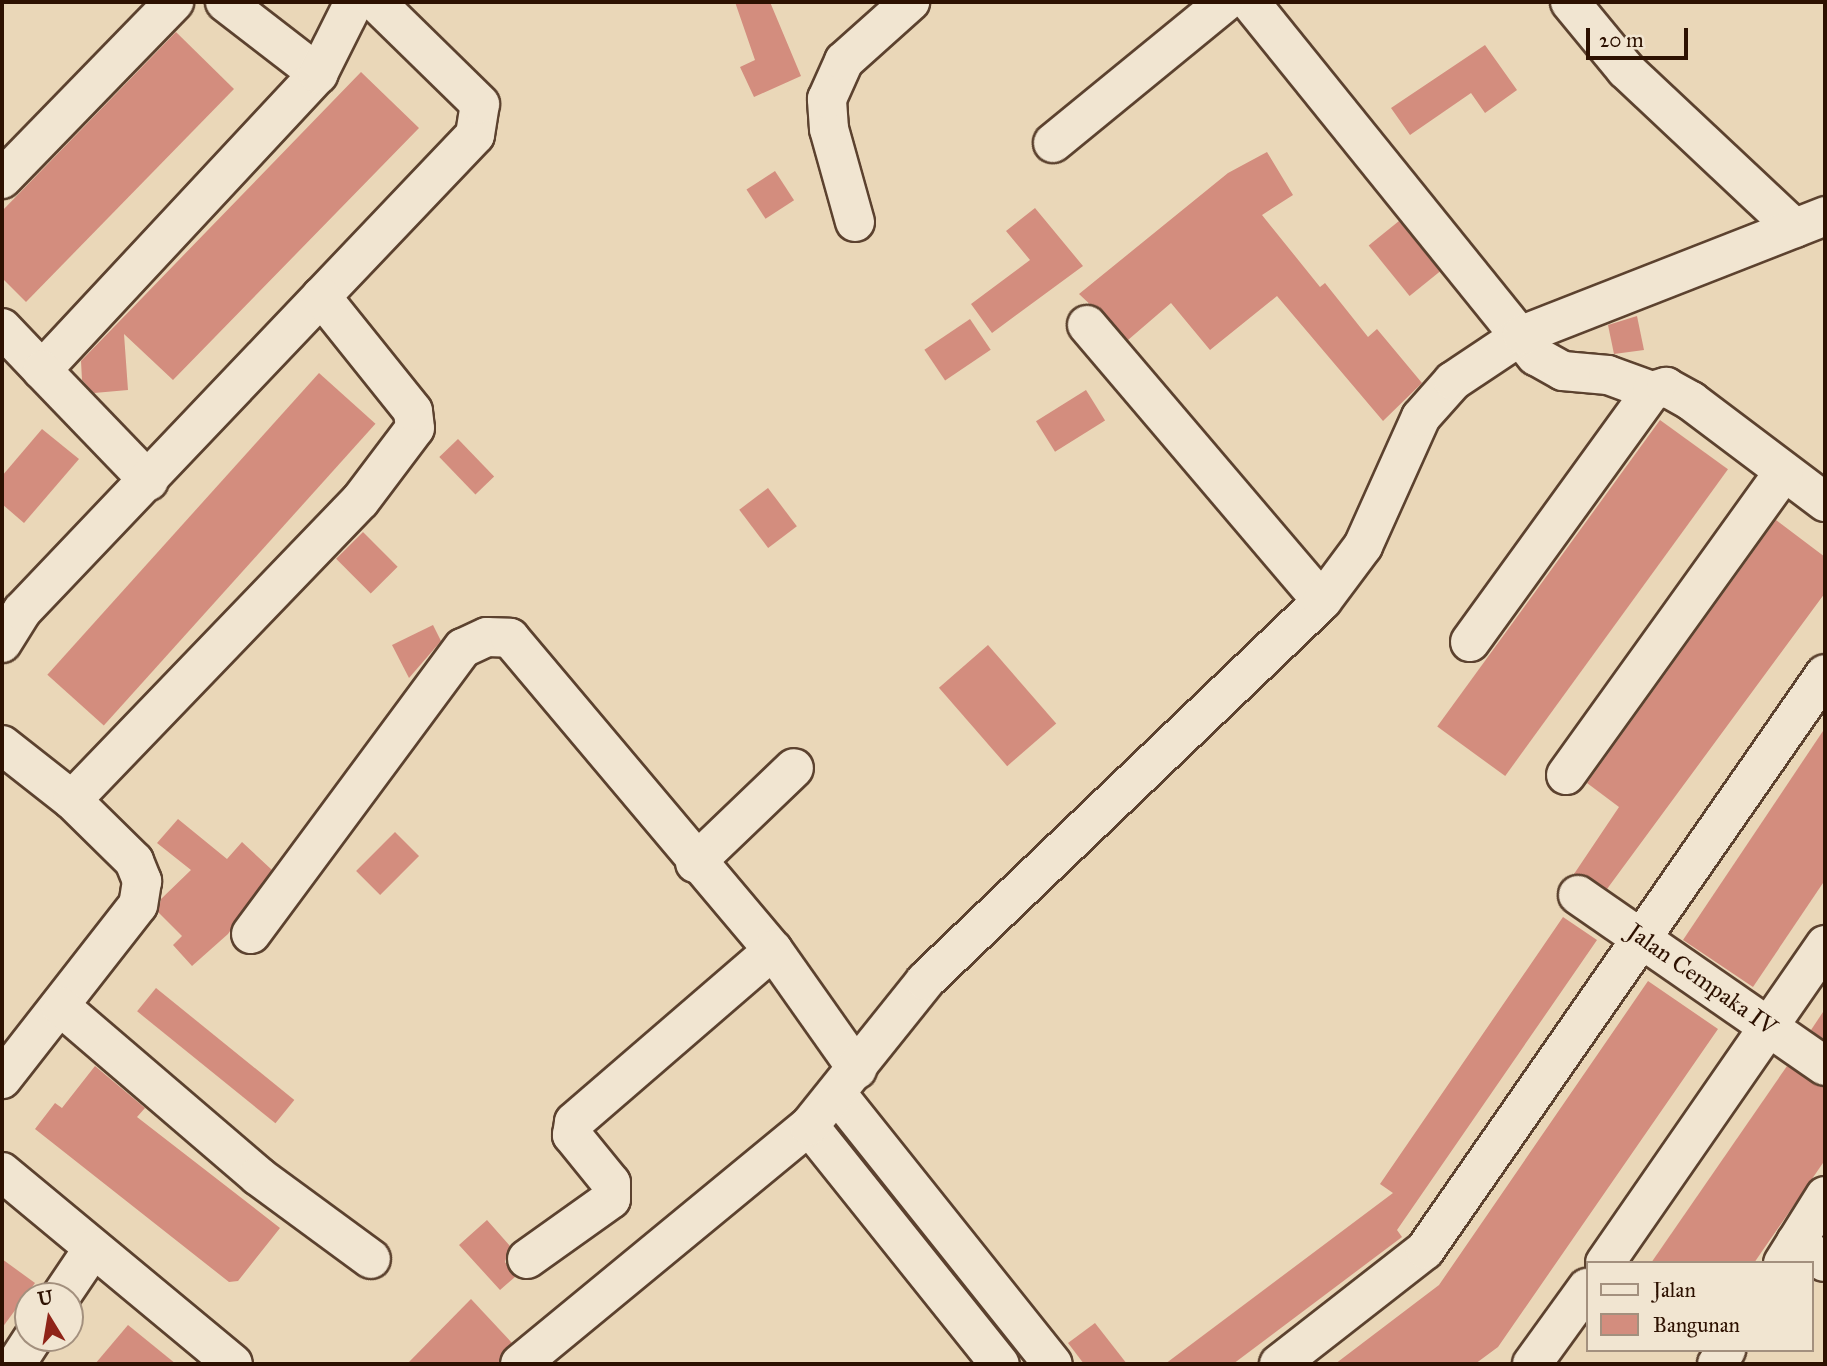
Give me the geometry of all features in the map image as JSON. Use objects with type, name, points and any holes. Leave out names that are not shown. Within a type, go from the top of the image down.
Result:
[{"type":"street","points":[[2,179],[174,2]]},
{"type":"street","points":[[225,2],[318,74]]},
{"type":"street","points":[[42,370],[318,74],[354,2]]},
{"type":"street","points":[[2,643],[22,611],[149,481],[475,135],[481,120],[480,104],[376,2]]},
{"type":"street","points":[[855,222],[830,129],[827,99],[844,61],[910,2]]},
{"type":"street","points":[[1053,143],[1225,2]]},
{"type":"street","points":[[1250,2],[1522,335],[1536,356],[1563,371],[1608,375],[1652,391],[1672,389],[1825,502]]},
{"type":"street","points":[[520,1364],[809,1126],[848,1082],[925,981],[1322,601],[1363,546],[1412,435],[1434,400],[1522,335],[1810,222],[1626,70],[1570,2]]},
{"type":"street","points":[[72,800],[360,501],[415,428],[413,411],[321,296]]},
{"type":"street","points":[[1087,325],[1322,601]]},
{"type":"street","points":[[2,328],[149,481]]},
{"type":"street","points":[[1470,642],[1652,391]]},
{"type":"street","points":[[1566,775],[1784,472]]},
{"type":"street","points":[[251,934],[463,648],[487,637],[510,638],[695,863],[773,950],[848,1082],[1047,1362]]},
{"type":"street","points":[[1279,1364],[1425,1250],[1825,674]]},
{"type":"street","points":[[2,746],[72,800],[134,861],[142,881],[138,905],[2,1079]]},
{"type":"street","points":[[695,863],[794,768]]},
{"type":"street","name":"Jalan Cempaka IV","points":[[1578,895],[1825,1066]]},
{"type":"street","points":[[1606,1261],[1825,945]]},
{"type":"street","points":[[527,1259],[611,1199],[611,1183],[572,1135],[574,1122],[773,950]]},
{"type":"street","points":[[60,1006],[258,1175],[371,1259]]},
{"type":"street","points":[[809,1126],[1000,1364]]},
{"type":"street","points":[[2,1172],[92,1250],[233,1364]]},
{"type":"street","points":[[1801,1256],[1825,1196]]},
{"type":"street","points":[[70,1282],[92,1250]]},
{"type":"street","points":[[1532,1364],[1586,1289]]},
{"type":"building","points":[[735,2],[770,2],[801,76],[754,97],[740,67],[755,60]]},
{"type":"building","points":[[176,32],[234,89],[26,302],[2,278],[2,211]]},
{"type":"building","points":[[1485,45],[1517,90],[1485,113],[1471,93],[1410,135],[1391,108]]},
{"type":"building","points":[[361,72],[419,128],[173,380],[124,334],[128,390],[94,393],[82,380],[81,361]]},
{"type":"building","points":[[1267,152],[1293,195],[1262,215],[1320,287],[1325,283],[1368,337],[1377,329],[1422,383],[1383,421],[1277,296],[1210,350],[1171,303],[1128,340],[1079,294],[1228,173]]},
{"type":"building","points":[[775,171],[794,200],[766,219],[746,190]]},
{"type":"building","points":[[1035,208],[1083,266],[992,333],[971,304],[1030,260],[1006,231]]},
{"type":"building","points":[[1399,221],[1440,272],[1410,296],[1369,246]]},
{"type":"building","points":[[1637,316],[1644,350],[1614,354],[1608,325]]},
{"type":"building","points":[[970,319],[991,350],[945,380],[924,350]]},
{"type":"building","points":[[319,373],[375,424],[104,726],[47,675]]},
{"type":"building","points":[[1086,390],[1105,421],[1055,452],[1036,421]]},
{"type":"building","points":[[1660,420],[1728,469],[1505,776],[1437,727]]},
{"type":"building","points":[[42,429],[79,459],[24,523],[2,504],[2,476]]},
{"type":"building","points":[[458,439],[494,476],[475,494],[439,457]]},
{"type":"building","points":[[768,488],[797,526],[768,548],[739,510]]},
{"type":"building","points":[[1776,520],[1825,557],[1825,593],[1607,889],[1574,874],[1619,807],[1587,783]]},
{"type":"building","points":[[363,532],[398,567],[371,594],[336,559]]},
{"type":"building","points":[[433,625],[441,641],[409,678],[392,645]]},
{"type":"building","points":[[988,645],[1056,723],[1007,766],[939,688]]},
{"type":"building","points":[[1825,728],[1825,880],[1753,987],[1683,940]]},
{"type":"building","points":[[178,819],[227,859],[242,842],[272,870],[228,934],[192,966],[173,945],[182,936],[158,912],[161,899],[191,870],[157,843]]},
{"type":"building","points":[[395,832],[419,856],[380,895],[356,871]]},
{"type":"building","points":[[1563,917],[1597,940],[1397,1230],[1402,1237],[1233,1364],[1165,1364],[1393,1193],[1380,1184]]},
{"type":"building","points":[[1648,981],[1718,1029],[1498,1347],[1475,1364],[1335,1364],[1439,1285]]},
{"type":"building","points":[[156,988],[294,1100],[275,1123],[137,1011]]},
{"type":"building","points":[[1825,1009],[1825,1040],[1811,1030]]},
{"type":"building","points":[[95,1066],[145,1108],[137,1117],[280,1228],[238,1281],[229,1282],[35,1129],[55,1103],[62,1108]]},
{"type":"building","points":[[1787,1066],[1825,1088],[1825,1160],[1755,1261],[1652,1261]]},
{"type":"building","points":[[487,1220],[510,1246],[505,1262],[515,1277],[500,1290],[459,1245]]},
{"type":"building","points":[[2,1259],[34,1282],[14,1282],[14,1312],[2,1328]]},
{"type":"building","points":[[471,1299],[512,1343],[499,1363],[407,1364]]},
{"type":"building","points":[[1095,1323],[1127,1364],[1084,1364],[1068,1343]]},
{"type":"building","points":[[128,1325],[176,1364],[95,1364]]}]
